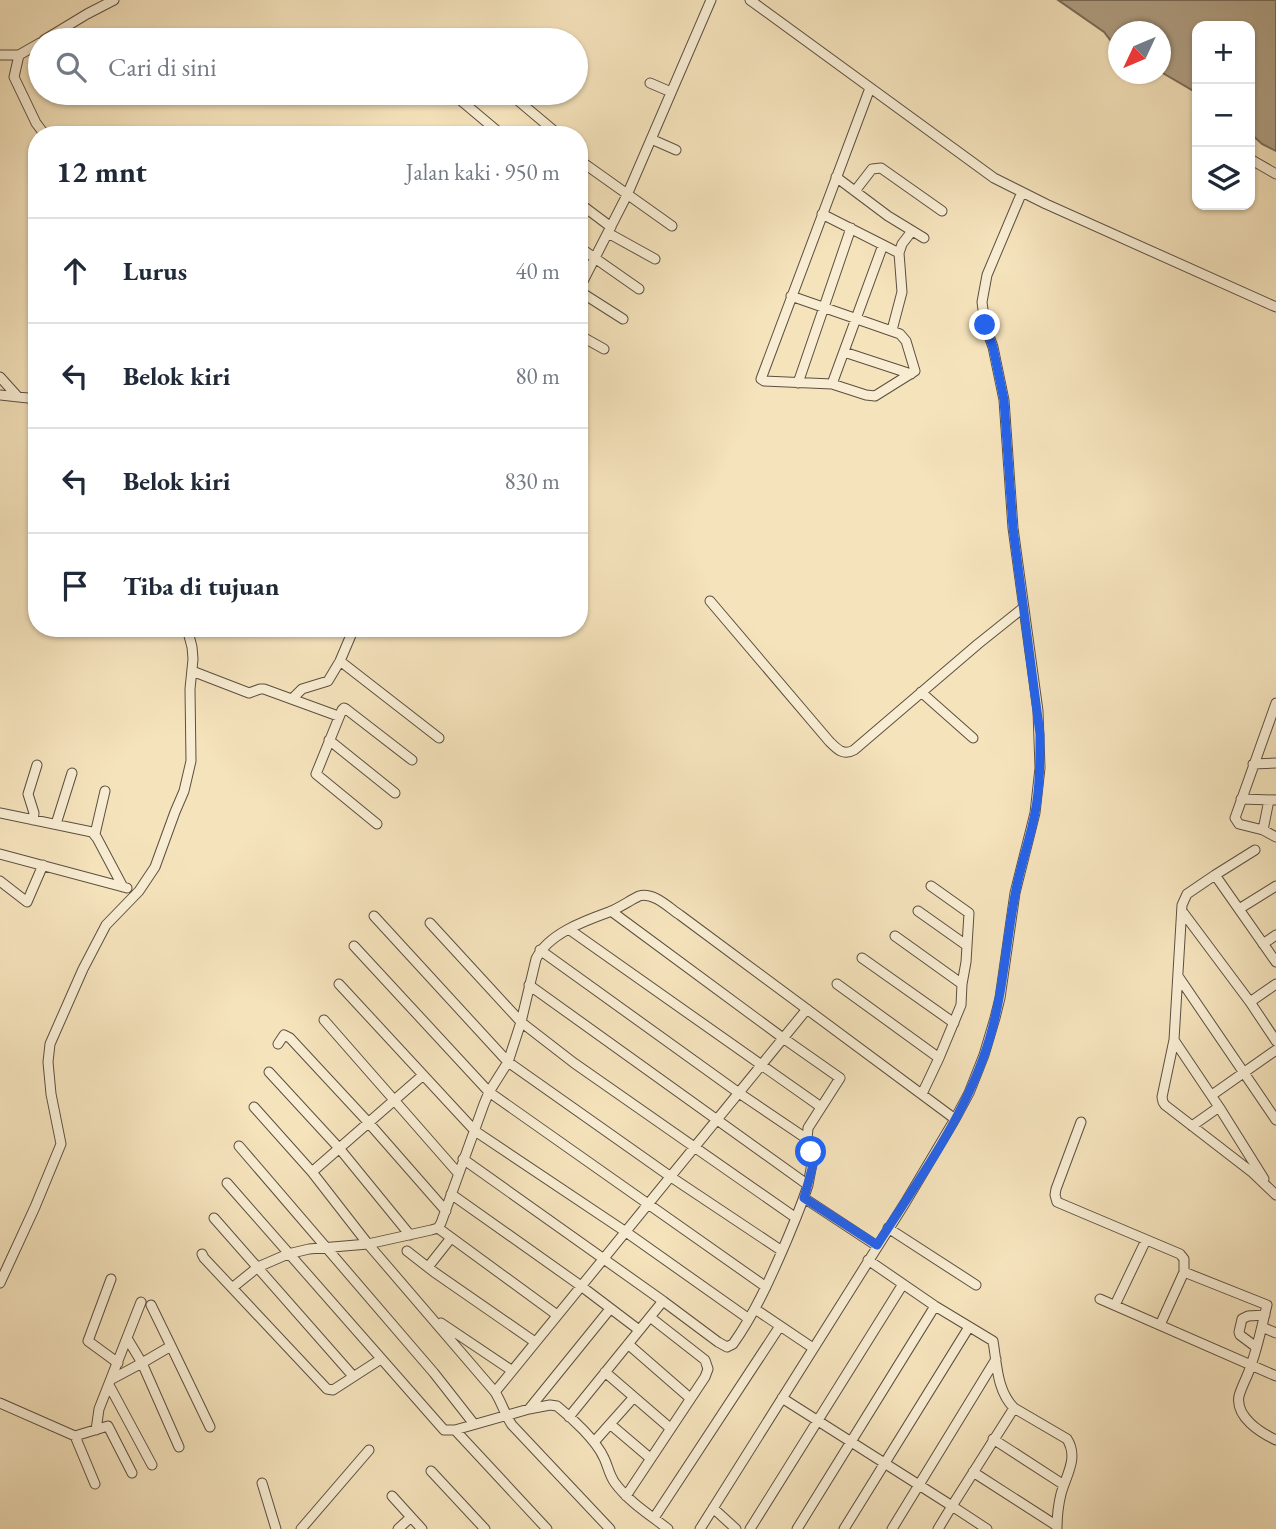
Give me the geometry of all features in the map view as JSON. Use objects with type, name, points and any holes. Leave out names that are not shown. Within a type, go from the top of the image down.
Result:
[{"type":"street","points":[[64,28],[114,0]]},
{"type":"street","points":[[588,273],[627,195],[711,0]]},
{"type":"street","points":[[750,0],[994,178],[1276,307]]},
{"type":"street","points":[[0,55],[19,55],[28,50]]},
{"type":"street","points":[[19,55],[14,76],[38,126]]},
{"type":"street","points":[[650,83],[671,92]]},
{"type":"street","points":[[791,296],[900,334],[906,341],[915,369],[875,396],[832,384],[761,379],[791,296],[870,88]]},
{"type":"street","points":[[466,105],[491,126]]},
{"type":"street","points":[[523,105],[548,126]]},
{"type":"street","points":[[652,139],[676,150]]},
{"type":"street","points":[[1255,162],[1276,174]]},
{"type":"street","points":[[588,165],[672,226]]},
{"type":"street","points":[[855,191],[872,169],[881,168],[942,211]]},
{"type":"street","points":[[836,177],[888,216],[924,238]]},
{"type":"street","points":[[700,1529],[955,1119],[984,1055],[1000,998],[1015,893],[1037,800],[1040,734],[1013,528],[1004,400],[993,347],[985,325],[982,293],[1022,192]]},
{"type":"street","points":[[588,211],[610,230],[655,259]]},
{"type":"street","points":[[822,214],[899,253]]},
{"type":"street","points":[[798,383],[851,228]]},
{"type":"street","points":[[892,330],[902,292],[899,253],[912,231]]},
{"type":"street","points":[[832,384],[883,244]]},
{"type":"street","points":[[588,253],[639,289]]},
{"type":"street","points":[[588,296],[623,319]]},
{"type":"street","points":[[588,340],[604,349]]},
{"type":"street","points":[[844,352],[911,374]]},
{"type":"street","points":[[0,377],[19,397]]},
{"type":"street","points":[[0,395],[28,398]]},
{"type":"street","points":[[710,601],[829,741],[845,754],[854,750],[1023,608]]},
{"type":"street","points":[[0,1283],[61,1144],[51,1094],[48,1062],[50,1044],[106,925],[139,891],[155,867],[188,779],[191,761],[192,671],[189,637]]},
{"type":"street","points":[[292,699],[302,689],[328,681],[350,637]]},
{"type":"street","points":[[340,661],[439,738]]},
{"type":"street","points":[[192,671],[249,693],[264,689],[338,716]]},
{"type":"street","points":[[921,692],[973,738]]},
{"type":"street","points":[[1276,704],[1235,815],[1239,824],[1263,830],[1276,837]]},
{"type":"street","points":[[377,824],[316,774],[338,716],[346,709],[412,760]]},
{"type":"street","points":[[329,740],[395,793]]},
{"type":"street","points":[[1253,764],[1276,763]]},
{"type":"street","points":[[33,820],[34,813],[28,794],[37,765]]},
{"type":"street","points":[[55,824],[72,772]]},
{"type":"street","points":[[95,834],[104,791]]},
{"type":"street","points":[[1241,799],[1273,800],[1263,830]]},
{"type":"street","points":[[0,813],[92,832],[123,887]]},
{"type":"street","points":[[1255,850],[1195,888],[1185,897],[1182,905],[1174,1040],[1162,1100],[1253,1172],[1276,1195]]},
{"type":"street","points":[[0,854],[139,891]]},
{"type":"street","points":[[0,881],[27,902],[43,865]]},
{"type":"street","points":[[1215,875],[1276,962]]},
{"type":"street","points":[[922,1094],[961,1005],[969,913],[931,886]]},
{"type":"street","points":[[1239,909],[1276,886]]},
{"type":"street","points":[[438,1228],[489,1093],[508,1062],[540,950],[585,921],[643,894],[651,896],[680,915],[955,1119]]},
{"type":"street","points":[[463,1159],[725,1346],[733,1344],[749,1320],[804,1198],[813,1158],[807,1139],[808,1128],[840,1078],[611,911]]},
{"type":"street","points":[[918,911],[966,945]]},
{"type":"street","points":[[1182,911],[1276,1041]]},
{"type":"street","points":[[374,916],[508,1062],[671,1177],[782,1251]]},
{"type":"street","points":[[429,923],[521,1022],[574,1063],[796,1218]]},
{"type":"street","points":[[570,930],[821,1107]]},
{"type":"street","points":[[1264,944],[1276,935]]},
{"type":"street","points":[[895,936],[961,984]]},
{"type":"street","points":[[354,946],[489,1093],[766,1287]]},
{"type":"street","points":[[540,950],[807,1139]]},
{"type":"street","points":[[862,958],[954,1023]]},
{"type":"street","points":[[1178,976],[1276,1119]]},
{"type":"street","points":[[339,984],[475,1132],[626,1231],[749,1320]]},
{"type":"street","points":[[837,984],[939,1058]]},
{"type":"street","points":[[1250,1002],[1276,984]]},
{"type":"street","points":[[529,985],[807,1185]]},
{"type":"street","points":[[495,1392],[807,1009]]},
{"type":"street","points":[[324,1020],[458,1173]]},
{"type":"street","points":[[278,1044],[282,1036],[286,1035],[368,1122],[446,1211]]},
{"type":"street","points":[[1174,1040],[1212,1095],[1268,1186]]},
{"type":"street","points":[[1212,1095],[1276,1050]]},
{"type":"street","points":[[269,1072],[339,1148],[410,1235]]},
{"type":"street","points":[[312,1172],[422,1076]]},
{"type":"street","points":[[254,1107],[312,1172],[368,1244],[495,1392],[512,1425],[610,1529]]},
{"type":"street","points":[[1192,1126],[1219,1107]]},
{"type":"street","points":[[1081,1122],[1055,1198],[1062,1205],[1180,1254],[1184,1259],[1184,1272],[1160,1325]]},
{"type":"street","points":[[239,1146],[434,1373],[474,1424]]},
{"type":"street","points":[[227,1183],[444,1430],[455,1430],[529,1409],[553,1405],[560,1408],[594,1442],[606,1461],[611,1479],[626,1496],[668,1529]]},
{"type":"street","points":[[451,1194],[639,1330]]},
{"type":"street","points":[[804,1198],[877,1245]]},
{"type":"street","points":[[214,1218],[353,1376]]},
{"type":"street","points":[[232,1288],[258,1267],[288,1254],[326,1247],[368,1244],[438,1228]]},
{"type":"street","points":[[438,1228],[557,1315]]},
{"type":"street","points":[[888,1228],[976,1285]]},
{"type":"street","points":[[428,1268],[451,1238]]},
{"type":"street","points":[[1115,1305],[1146,1240]]},
{"type":"street","points":[[407,1251],[534,1342]]},
{"type":"street","points":[[202,1254],[327,1389],[333,1390],[381,1359]]},
{"type":"street","points":[[868,1260],[993,1341],[1002,1389],[1009,1402],[1014,1408],[1067,1439],[1073,1456],[1059,1505],[1057,1528],[973,1472]]},
{"type":"street","points":[[1184,1272],[1267,1306],[1251,1366],[1240,1394],[1239,1406],[1242,1414],[1255,1426],[1276,1440]]},
{"type":"street","points":[[111,1279],[88,1341],[118,1363]]},
{"type":"street","points":[[750,1529],[903,1284]]},
{"type":"street","points":[[1100,1299],[1276,1376]]},
{"type":"street","points":[[569,1417],[663,1301]]},
{"type":"street","points":[[96,1430],[99,1409],[141,1302]]},
{"type":"street","points":[[151,1305],[210,1427]]},
{"type":"street","points":[[797,1529],[936,1306]]},
{"type":"street","points":[[529,1409],[610,1309]]},
{"type":"street","points":[[755,1309],[813,1348]]},
{"type":"street","points":[[1256,1347],[1240,1335],[1241,1321],[1244,1317],[1265,1315]]},
{"type":"street","points":[[431,1317],[512,1370]]},
{"type":"street","points":[[626,1496],[707,1372],[707,1363],[650,1317]]},
{"type":"street","points":[[654,1518],[779,1326]]},
{"type":"street","points":[[844,1529],[969,1327]]},
{"type":"street","points":[[1262,1327],[1276,1333]]},
{"type":"street","points":[[127,1338],[142,1363],[179,1447]]},
{"type":"street","points":[[628,1344],[690,1398]]},
{"type":"street","points":[[110,1382],[171,1346]]},
{"type":"street","points":[[892,1529],[996,1359]]},
{"type":"street","points":[[605,1372],[670,1428]]},
{"type":"street","points":[[110,1382],[152,1465]]},
{"type":"street","points":[[594,1442],[634,1397]]},
{"type":"street","points":[[782,1398],[987,1529]]},
{"type":"street","points":[[0,1402],[75,1436],[108,1426]]},
{"type":"street","points":[[938,1529],[1014,1408]]},
{"type":"street","points":[[99,1409],[132,1473]]},
{"type":"street","points":[[610,1424],[650,1458]]},
{"type":"street","points":[[455,1430],[547,1529]]},
{"type":"street","points":[[75,1436],[95,1484]]},
{"type":"street","points":[[993,1439],[1064,1485]]},
{"type":"street","points":[[301,1529],[369,1450]]},
{"type":"street","points":[[431,1471],[485,1529]]},
{"type":"street","points":[[262,1483],[276,1529]]},
{"type":"street","points":[[392,1496],[422,1529]]},
{"type":"street","points":[[713,1508],[736,1529]]},
{"type":"street","points":[[398,1529],[411,1517]]},
{"type":"shaded area","points":[[1058,0],[1276,0],[1276,151],[1255,138],[1255,21],[1192,21],[1192,90],[1171,78],[1171,21],[1108,21],[1108,37]]},
{"type":"route","points":[[811,1152],[813,1165],[804,1198],[877,1245],[962,1107],[984,1055],[1000,998],[1015,893],[1035,813],[1040,768],[1040,734],[1013,528],[1007,419],[1001,381],[985,325]]}]
